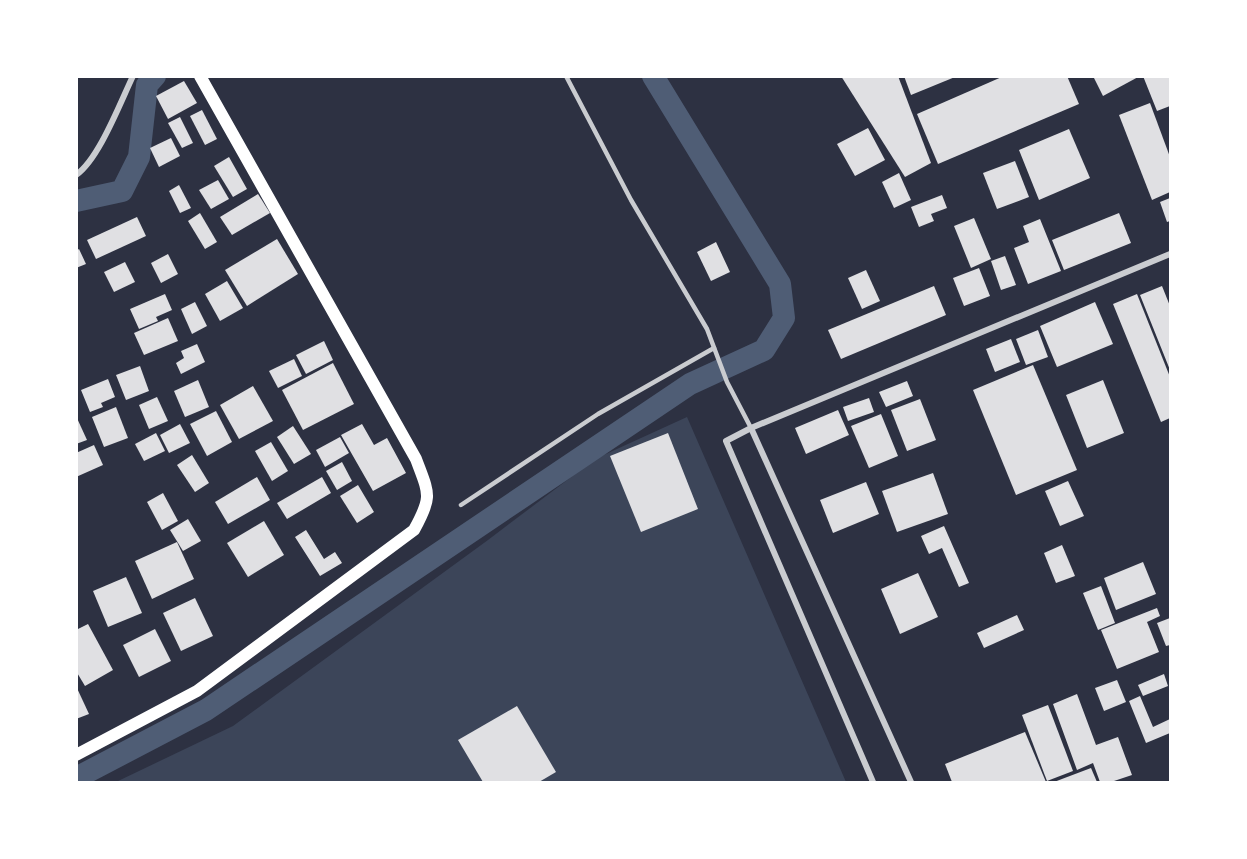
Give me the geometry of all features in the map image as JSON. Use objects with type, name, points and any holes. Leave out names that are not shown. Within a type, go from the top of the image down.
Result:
[{"type":"main road","points":[[76,755],[197,691],[414,530],[427,507],[428,489],[416,459],[201,77]]},
{"type":"street","points":[[76,175],[86,169],[133,76]]},
{"type":"street","points":[[873,783],[726,441],[751,428],[1170,254]]},
{"type":"street","points":[[751,428],[911,783]]},
{"type":"lane","points":[[566,76],[631,200],[707,329],[727,382],[751,428]]},
{"type":"lane","points":[[461,505],[598,414],[714,348]]},
{"type":"shaded area","points":[[687,417],[846,782],[116,782],[233,726],[595,459]]},
{"type":"building","points":[[841,76],[898,76],[931,163],[905,177]]},
{"type":"building","points":[[904,76],[955,76],[955,77],[911,95]]},
{"type":"building","points":[[1004,76],[1067,76],[1079,104],[938,164],[917,114]]},
{"type":"building","points":[[1093,76],[1140,76],[1103,96]]},
{"type":"building","points":[[1143,76],[1170,76],[1170,106],[1157,111]]},
{"type":"building","points":[[184,81],[197,103],[168,119],[156,96]]},
{"type":"building","points":[[1150,103],[1170,157],[1170,192],[1152,200],[1119,115]]},
{"type":"building","points":[[202,110],[217,139],[205,145],[190,116]]},
{"type":"building","points":[[180,117],[193,143],[182,148],[168,123]]},
{"type":"building","points":[[868,128],[885,160],[855,176],[837,144]]},
{"type":"building","points":[[1069,129],[1090,178],[1039,200],[1019,150]]},
{"type":"building","points":[[171,138],[180,156],[159,167],[150,148]]},
{"type":"building","points":[[229,157],[247,189],[233,197],[214,166]]},
{"type":"building","points":[[1015,161],[1029,197],[997,209],[983,173]]},
{"type":"building","points":[[899,173],[911,200],[894,208],[882,182]]},
{"type":"building","points":[[218,180],[229,199],[211,209],[199,190]]},
{"type":"building","points":[[179,185],[191,208],[180,213],[169,191]]},
{"type":"building","points":[[258,194],[270,213],[232,235],[220,217]]},
{"type":"building","points":[[942,195],[947,208],[931,214],[934,221],[919,227],[911,207]]},
{"type":"building","points":[[1170,198],[1170,221],[1167,222],[1160,202]]},
{"type":"building","points":[[200,213],[217,242],[205,249],[188,221]]},
{"type":"building","points":[[1119,213],[1131,243],[1064,270],[1052,240]]},
{"type":"building","points":[[137,217],[146,236],[96,259],[87,240]]},
{"type":"building","points":[[974,218],[991,259],[971,268],[954,226]]},
{"type":"building","points":[[1040,219],[1061,271],[1028,284],[1014,248],[1029,242],[1023,226]]},
{"type":"building","points":[[277,239],[298,274],[247,306],[225,270]]},
{"type":"building","points":[[716,242],[730,272],[711,281],[697,252]]},
{"type":"building","points":[[79,249],[86,264],[76,268],[76,251]]},
{"type":"building","points":[[168,254],[178,274],[161,283],[151,263]]},
{"type":"building","points":[[1005,256],[1016,285],[1001,290],[991,261]]},
{"type":"building","points":[[125,262],[135,282],[114,292],[104,272]]},
{"type":"building","points":[[979,268],[990,296],[964,306],[953,278]]},
{"type":"building","points":[[866,270],[880,301],[862,309],[848,278]]},
{"type":"building","points":[[227,281],[243,308],[220,321],[205,294]]},
{"type":"building","points":[[934,286],[946,315],[841,359],[828,330]]},
{"type":"building","points":[[1162,286],[1170,306],[1170,370],[1140,295]]},
{"type":"building","points":[[165,294],[172,310],[156,317],[158,321],[139,329],[130,309]]},
{"type":"building","points":[[1137,294],[1170,377],[1170,418],[1161,422],[1113,304]]},
{"type":"building","points":[[195,302],[207,326],[192,334],[181,309]]},
{"type":"building","points":[[1095,302],[1113,344],[1057,367],[1040,326]]},
{"type":"building","points":[[168,318],[178,341],[144,355],[134,333]]},
{"type":"building","points":[[1038,330],[1048,357],[1026,365],[1016,339]]},
{"type":"building","points":[[1011,339],[1020,362],[995,372],[986,349]]},
{"type":"building","points":[[324,341],[333,360],[306,374],[296,355]]},
{"type":"building","points":[[197,344],[205,362],[181,374],[176,363],[184,358],[181,351]]},
{"type":"building","points":[[294,359],[302,376],[278,388],[269,371]]},
{"type":"building","points":[[333,363],[354,404],[303,430],[282,390]]},
{"type":"building","points":[[1033,365],[1077,470],[1016,495],[973,390]]},
{"type":"building","points":[[140,366],[149,391],[126,400],[116,375]]},
{"type":"building","points":[[108,379],[115,397],[101,403],[103,407],[90,412],[81,390]]},
{"type":"building","points":[[198,380],[209,407],[185,417],[174,391]]},
{"type":"building","points":[[1103,380],[1124,433],[1087,448],[1066,395]]},
{"type":"building","points":[[907,381],[913,396],[886,407],[879,392]]},
{"type":"building","points":[[253,386],[273,421],[239,439],[220,405]]},
{"type":"building","points":[[157,397],[168,421],[149,429],[139,405]]},
{"type":"building","points":[[869,398],[874,412],[848,421],[843,407]]},
{"type":"building","points":[[920,399],[936,440],[907,451],[891,410]]},
{"type":"building","points":[[116,407],[128,438],[104,447],[92,417]]},
{"type":"building","points":[[838,410],[849,435],[806,454],[795,428]]},
{"type":"building","points":[[216,411],[232,442],[207,456],[190,424]]},
{"type":"building","points":[[881,414],[898,456],[869,468],[851,426]]},
{"type":"building","points":[[76,416],[87,440],[76,444]]},
{"type":"building","points":[[180,424],[190,443],[169,453],[160,435]]},
{"type":"building","points":[[362,424],[374,445],[387,438],[406,473],[373,491],[341,435]]},
{"type":"building","points":[[293,426],[311,454],[294,464],[277,437]]},
{"type":"building","points":[[156,433],[165,451],[144,461],[135,444]]},
{"type":"building","points":[[668,433],[698,509],[641,532],[610,456]]},
{"type":"building","points":[[340,437],[349,453],[325,467],[316,450]]},
{"type":"building","points":[[271,442],[288,471],[272,481],[255,451]]},
{"type":"building","points":[[94,445],[103,465],[76,477],[76,453]]},
{"type":"building","points":[[192,455],[209,483],[195,492],[177,465]]},
{"type":"building","points":[[342,462],[352,481],[337,490],[326,471]]},
{"type":"building","points":[[933,473],[948,514],[897,532],[882,491]]},
{"type":"building","points":[[257,477],[270,500],[228,524],[215,502]]},
{"type":"building","points":[[322,477],[331,493],[287,519],[277,503]]},
{"type":"building","points":[[1068,481],[1084,516],[1060,526],[1045,491]]},
{"type":"building","points":[[866,482],[879,514],[833,533],[820,500]]},
{"type":"building","points":[[358,485],[374,512],[357,523],[340,496]]},
{"type":"building","points":[[163,493],[178,521],[162,530],[147,502]]},
{"type":"building","points":[[188,519],[201,541],[183,551],[170,530]]},
{"type":"building","points":[[264,521],[284,555],[248,577],[227,543]]},
{"type":"building","points":[[944,526],[969,583],[959,587],[942,548],[929,554],[921,536]]},
{"type":"building","points":[[306,530],[324,559],[335,552],[342,563],[320,576],[295,537]]},
{"type":"building","points":[[177,542],[194,579],[152,599],[135,561]]},
{"type":"building","points":[[1062,545],[1075,576],[1056,583],[1044,553]]},
{"type":"building","points":[[1143,562],[1156,594],[1116,610],[1104,578]]},
{"type":"building","points":[[918,573],[938,617],[900,634],[881,589]]},
{"type":"building","points":[[126,577],[142,613],[108,627],[93,591]]},
{"type":"building","points":[[1101,586],[1115,623],[1098,630],[1083,593]]},
{"type":"building","points":[[195,598],[213,636],[181,651],[163,613]]},
{"type":"building","points":[[1157,608],[1160,616],[1147,622],[1159,652],[1117,669],[1101,630]]},
{"type":"building","points":[[1017,615],[1024,630],[984,648],[977,633]]},
{"type":"building","points":[[1170,618],[1170,645],[1166,646],[1157,623]]},
{"type":"building","points":[[88,624],[113,670],[85,686],[76,671],[76,630]]},
{"type":"building","points":[[155,629],[171,661],[139,677],[123,645]]},
{"type":"building","points":[[1164,674],[1168,686],[1143,696],[1138,685]]},
{"type":"building","points":[[1117,680],[1126,702],[1104,711],[1095,688]]},
{"type":"building","points":[[76,686],[89,714],[76,719]]},
{"type":"building","points":[[1077,694],[1096,745],[1118,737],[1132,775],[1111,782],[1100,782],[1093,763],[1077,770],[1053,704]]},
{"type":"building","points":[[1140,696],[1153,727],[1170,719],[1170,733],[1146,743],[1129,701]]},
{"type":"building","points":[[1048,705],[1073,771],[1047,781],[1022,715]]},
{"type":"building","points":[[517,706],[556,772],[539,782],[483,782],[458,740]]},
{"type":"building","points":[[1025,732],[1046,782],[952,782],[945,764]]},
{"type":"building","points":[[1091,768],[1097,782],[1054,782]]},
{"type":"waterway","points":[[76,201],[122,191],[139,157],[147,85],[155,76]]},
{"type":"waterway","points":[[76,778],[206,710],[690,384],[764,350],[784,318],[780,284],[653,76]]}]
